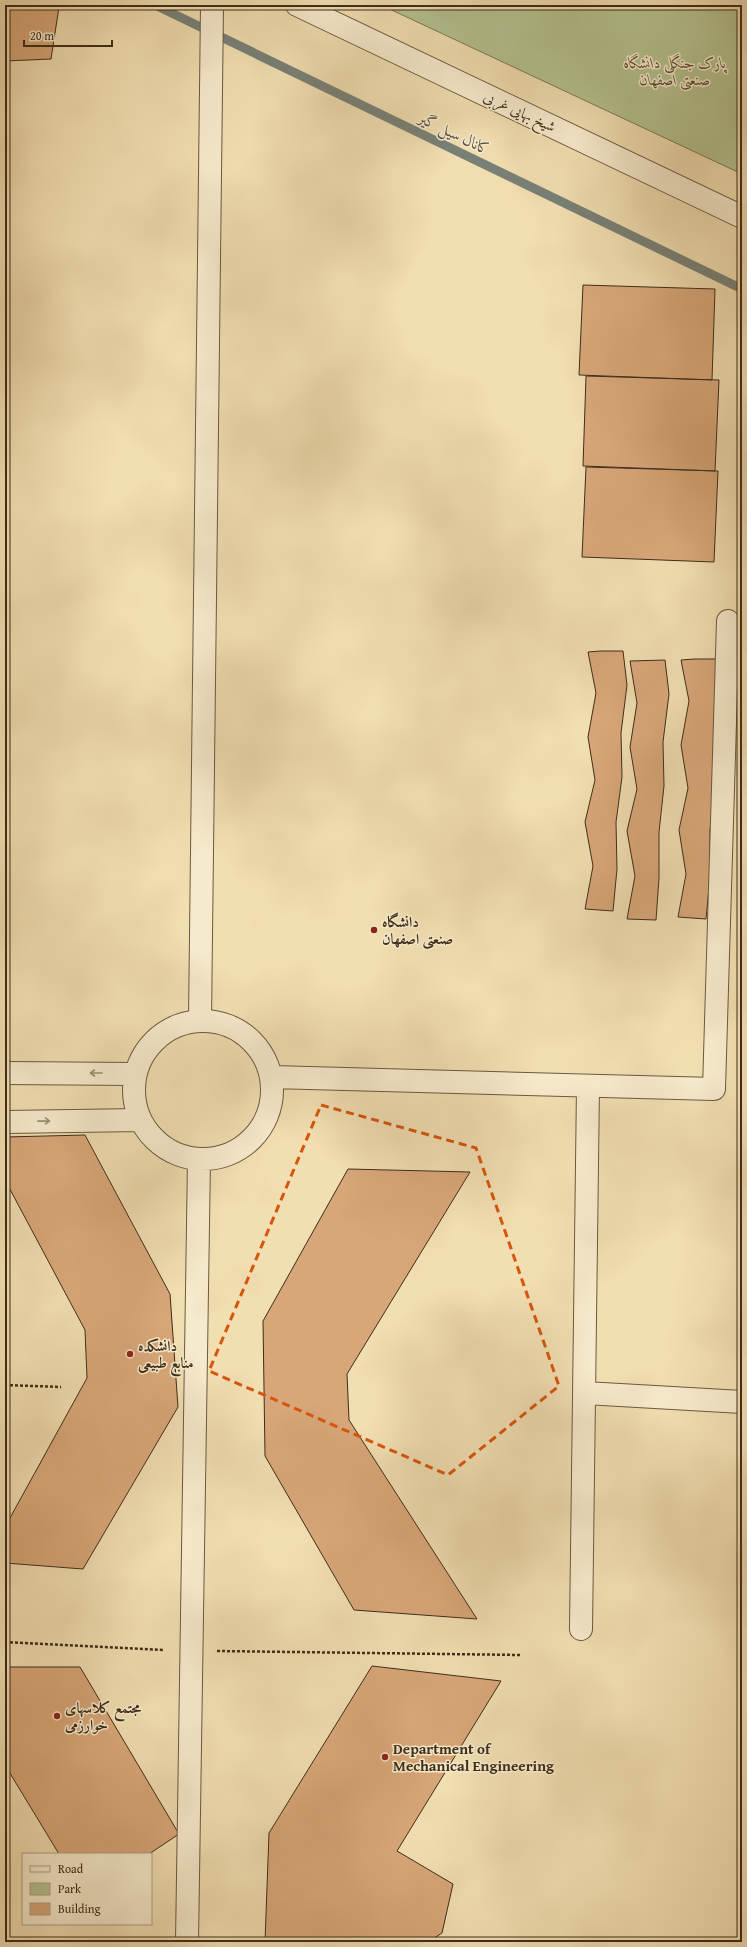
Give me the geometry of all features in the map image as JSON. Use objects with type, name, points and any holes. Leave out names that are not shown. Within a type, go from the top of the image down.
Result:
[{"type":"street","points":[[200,1020],[212,5]]},
{"type":"street","name":"شیخ بهایی غربی","points":[[297,5],[742,217]]},
{"type":"street","points":[[272,1077],[714,1089],[728,621]]},
{"type":"street","points":[[200,1020],[219,1022],[238,1029],[258,1047],[265,1058],[272,1077],[272,1098],[266,1118],[255,1136],[239,1149],[219,1158],[199,1159],[180,1156],[164,1148],[150,1135],[140,1120],[134,1097],[135,1074],[141,1057],[152,1042],[166,1031],[182,1023],[200,1020]]},
{"type":"street","points":[[5,1073],[135,1074]]},
{"type":"street","points":[[582,1629],[588,1086]]},
{"type":"street","points":[[5,1122],[140,1120]]},
{"type":"street","points":[[187,1942],[199,1159]]},
{"type":"street","points":[[585,1393],[742,1402]]},
{"type":"path","points":[[5,1385],[61,1387]]},
{"type":"path","points":[[5,1642],[192,1651],[521,1655]]},
{"type":"highlighted area","points":[[321,1105],[476,1148],[559,1386],[448,1475],[209,1371]]},
{"type":"green space","name":"پارک جنگلی دانشگاه صنعتی اصفهان","points":[[381,5],[742,5],[742,174]]},
{"type":"building","points":[[59,7],[51,59],[5,61],[5,8]]},
{"type":"building","points":[[583,285],[715,289],[712,380],[579,375]]},
{"type":"building","points":[[586,376],[719,380],[715,471],[583,466]]},
{"type":"building","points":[[586,467],[718,471],[714,562],[582,557]]},
{"type":"building","points":[[623,651],[627,685],[621,733],[622,777],[616,822],[617,869],[613,911],[585,909],[593,866],[585,822],[595,780],[588,737],[596,693],[588,652]]},
{"type":"building","points":[[717,659],[715,785],[710,830],[710,877],[706,919],[678,917],[686,874],[679,830],[688,788],[681,745],[689,701],[681,660]]},
{"type":"building","points":[[665,660],[669,694],[663,742],[664,786],[659,832],[659,878],[656,920],[627,919],[635,876],[627,831],[637,789],[630,747],[637,703],[630,661]]},
{"type":"building","name":"دانشکده منابع طبیعی","points":[[85,1135],[170,1294],[178,1407],[83,1569],[5,1563],[5,1527],[87,1378],[85,1330],[5,1180],[5,1137]]},
{"type":"building","points":[[348,1169],[470,1172],[347,1374],[349,1420],[477,1619],[354,1610],[265,1456],[263,1321]]},
{"type":"building","name":"Department of Mechanical Engineering","points":[[372,1666],[501,1681],[397,1851],[453,1884],[442,1933],[428,1942],[265,1942],[269,1833]]},
{"type":"building","name":"مجتمع کلاسهای خوارزمی","points":[[5,1667],[80,1667],[179,1834],[150,1853],[58,1853],[5,1765]]},
{"type":"waterway","name":"کانال سیل گیر","points":[[155,5],[742,289]]},
{"type":"place","name":"دانشگاه صنعتی اصفهان","points":[[374,930]]},
{"type":"place","name":"دانشکده منابع طبیعی","points":[[130,1354]]},
{"type":"place","name":"مجتمع کلاسهای خوارزمی","points":[[57,1716]]},
{"type":"place","name":"Department of Mechanical Engineering","points":[[385,1757]]}]
